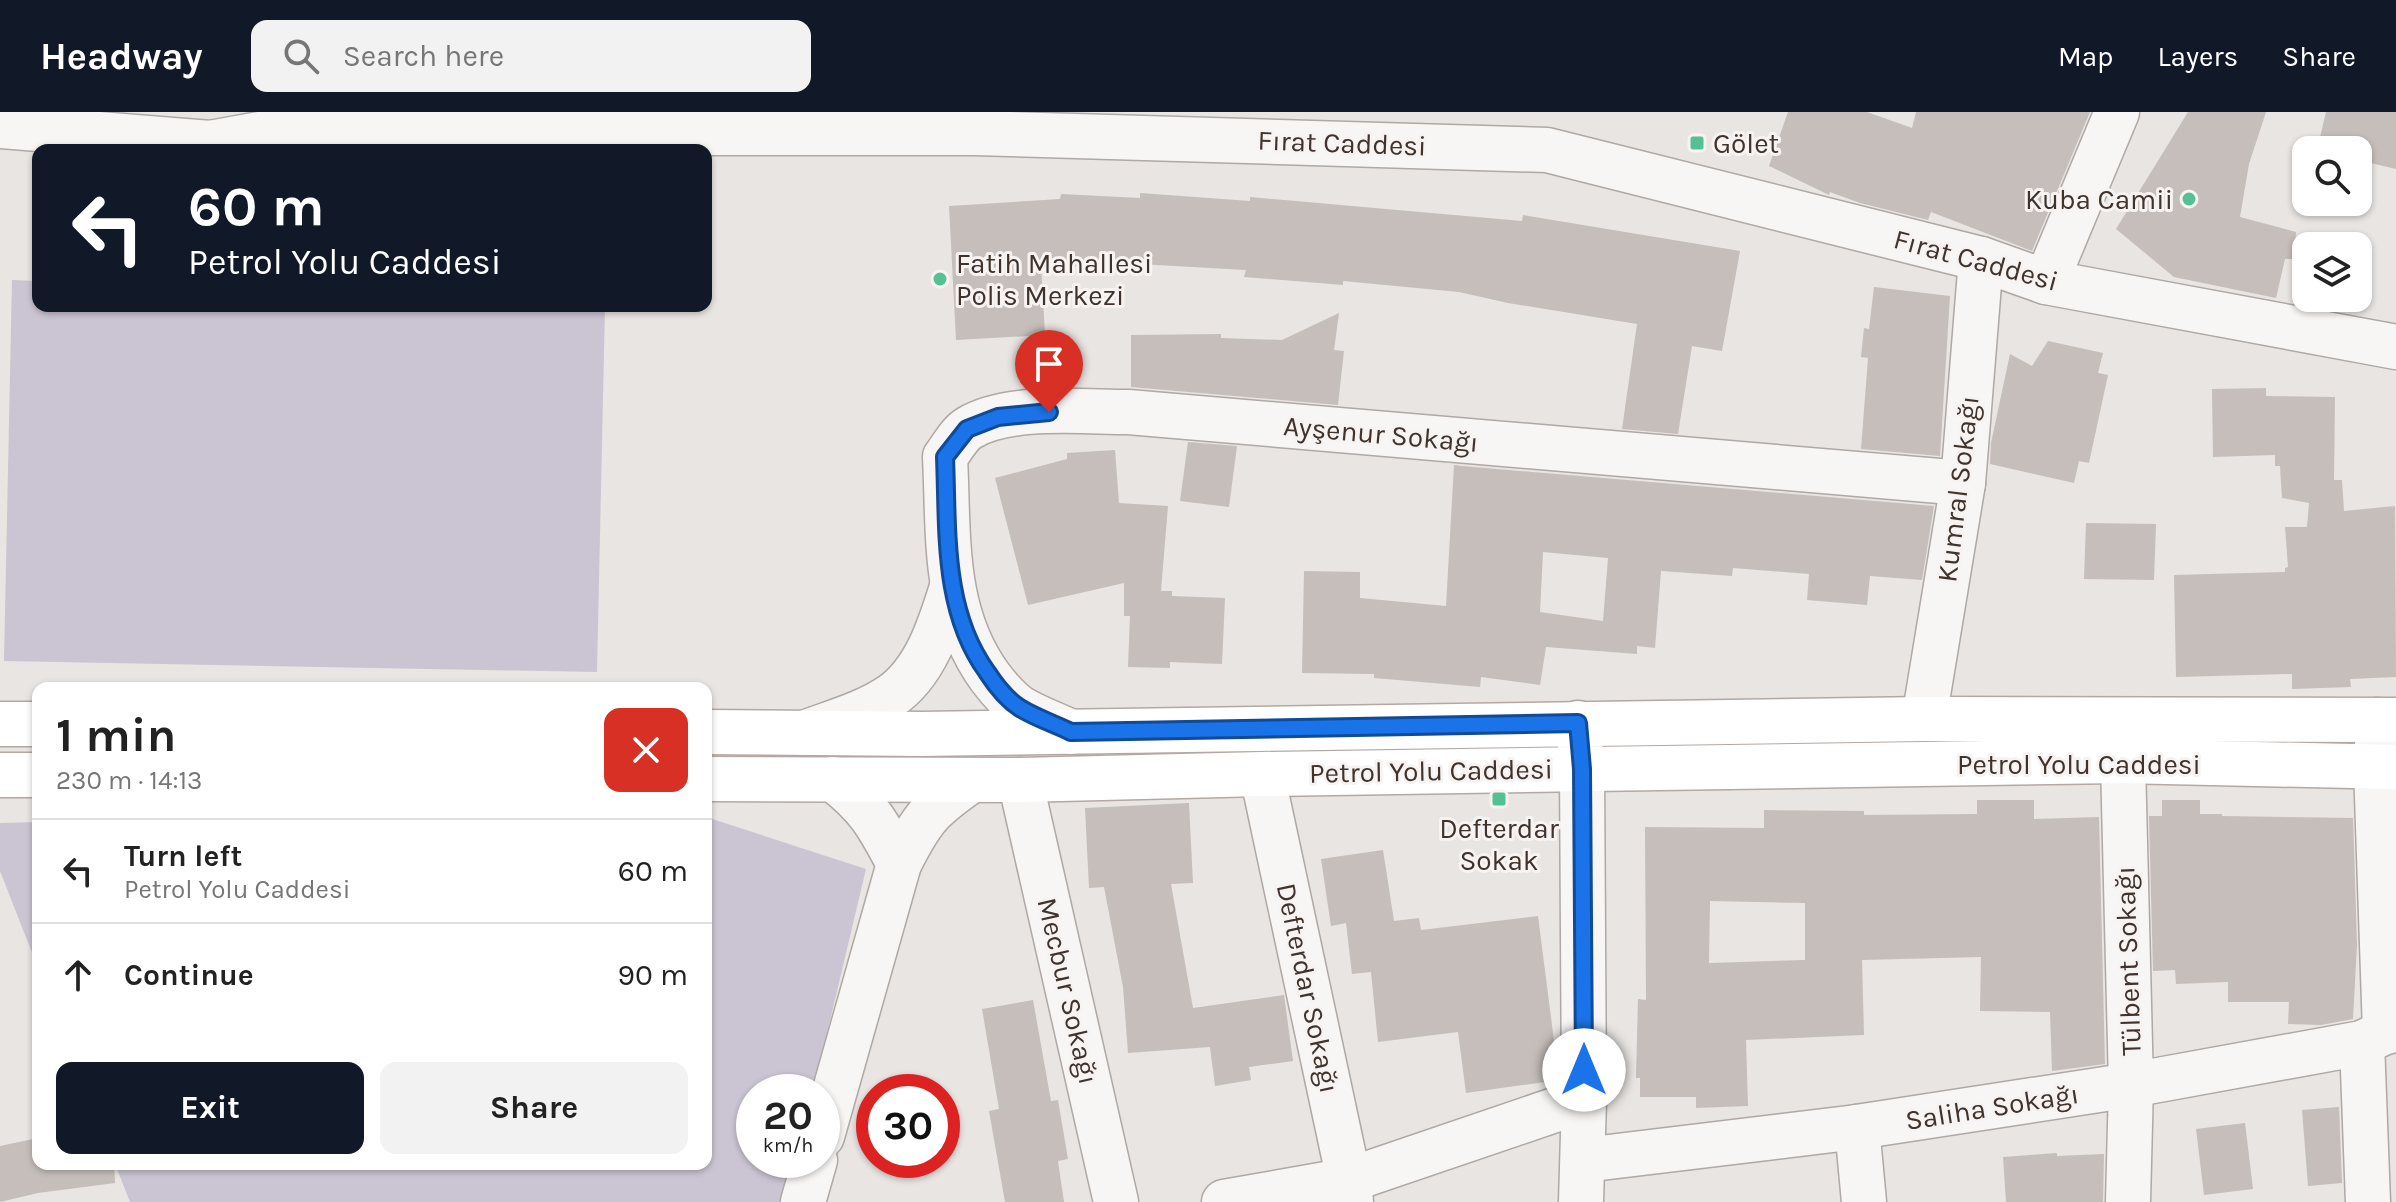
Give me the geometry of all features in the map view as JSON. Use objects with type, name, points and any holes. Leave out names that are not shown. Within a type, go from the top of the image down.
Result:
[{"type":"main road","name":"Petrol Yolu Caddesi","points":[[716,732],[1071,732],[1924,719],[2386,767]]},
{"type":"main road","name":"Petrol Yolu Caddesi","points":[[727,779],[1020,780],[1582,769],[2122,740],[2387,720]]},
{"type":"main road","points":[[0,724],[32,724]]},
{"type":"main road","points":[[0,775],[32,775]]},
{"type":"street","points":[[178,112],[265,133]]},
{"type":"street","points":[[2046,282],[2117,112]]},
{"type":"street","name":"Fırat Caddesi","points":[[265,133],[1061,123],[1547,150],[1981,259],[2046,282],[2396,347]]},
{"type":"street","points":[[0,126],[210,143],[265,133]]},
{"type":"street","name":"Kumral Sokağı","points":[[1924,719],[1963,483],[1981,259]]},
{"type":"street","name":"Ayşenur Sokağı","points":[[952,587],[945,457],[967,429],[998,417],[1049,412],[1128,412],[1963,483]]},
{"type":"street","points":[[952,587],[968,641],[1001,693],[1021,709],[1071,732]]},
{"type":"street","points":[[802,733],[869,708],[893,695],[925,656],[952,587]]},
{"type":"street","points":[[2368,1202],[2381,1035],[2387,720]]},
{"type":"street","points":[[1578,723],[1582,769],[1582,1181]]},
{"type":"street","name":"Tülbent Sokağı","points":[[2122,740],[2131,1085],[2128,1202]]},
{"type":"street","name":"Defterdar Sokağı","points":[[1262,774],[1350,1191]]},
{"type":"street","points":[[833,779],[860,800],[899,864]]},
{"type":"street","points":[[840,1074],[899,864],[919,824],[940,802],[972,780]]},
{"type":"street","name":"Mecbur Sokağı","points":[[1020,780],[1116,1202]]},
{"type":"street","name":"Saliha Sokağı","points":[[1582,1181],[1857,1127],[2131,1085],[2381,1035]]},
{"type":"street","points":[[1224,1202],[1350,1191],[1584,1100]]},
{"type":"street","points":[[1857,1127],[1864,1202]]},
{"type":"street","points":[[803,1202],[810,1178]]},
{"type":"shaded area","points":[[12,280],[32,281],[32,312],[605,312],[597,672],[4,661]]},
{"type":"shaded area","points":[[712,819],[866,869],[817,1074],[736,1074],[736,1178],[792,1178],[786,1202],[130,1202],[117,1170],[712,1170]]},
{"type":"shaded area","points":[[32,822],[32,953],[0,871],[0,823]]},
{"type":"building","points":[[1788,112],[1867,112],[1912,128],[1916,112],[2090,112],[2032,251],[1931,212],[1928,220],[1830,192],[1829,195],[1769,166]]},
{"type":"building","name":"Kuba Camii","points":[[2188,112],[2266,112],[2249,164],[2240,217],[2296,232],[2292,232],[2292,259],[2285,259],[2276,298],[2174,277],[2116,229]]},
{"type":"building","points":[[2326,112],[2396,112],[2396,169],[2372,163],[2372,136],[2320,136]]},
{"type":"building","points":[[1140,193],[1250,201],[1250,197],[1522,221],[1523,215],[1740,251],[1722,351],[1692,346],[1678,434],[1622,429],[1637,324],[1459,292],[1343,281],[1343,285],[1244,277],[1246,270],[1102,262],[1101,268],[1041,264],[1045,335],[956,340],[949,206],[1060,199],[1061,194],[1140,198]]},
{"type":"building","points":[[1874,287],[1950,296],[1940,456],[1861,449],[1868,358],[1861,357],[1864,328],[1869,329]]},
{"type":"building","points":[[1339,313],[1334,350],[1344,351],[1338,405],[1131,387],[1131,335],[1221,334],[1221,338],[1282,340]]},
{"type":"building","points":[[2048,341],[2103,353],[2098,373],[2108,375],[2089,463],[2079,461],[2074,483],[1990,464],[1991,443],[2010,354],[2032,366]]},
{"type":"building","points":[[2266,388],[2266,396],[2335,397],[2334,480],[2342,480],[2344,511],[2395,506],[2396,677],[2350,679],[2351,687],[2292,689],[2292,674],[2176,677],[2174,575],[2285,572],[2288,567],[2285,527],[2307,527],[2309,503],[2282,498],[2280,466],[2275,466],[2275,455],[2213,457],[2212,389]]},
{"type":"building","points":[[1188,442],[1237,446],[1229,507],[1180,501]]},
{"type":"building","points":[[1115,450],[1119,503],[1168,506],[1161,591],[1172,591],[1172,596],[1225,598],[1222,664],[1170,662],[1170,668],[1128,667],[1130,616],[1124,616],[1124,583],[1028,605],[995,478],[1067,459],[1067,453]]},
{"type":"building","points":[[1454,465],[1934,506],[1922,580],[1870,576],[1867,605],[1807,600],[1809,574],[1733,568],[1732,576],[1661,571],[1655,648],[1637,646],[1637,654],[1546,647],[1540,685],[1481,677],[1480,687],[1374,678],[1374,674],[1302,673],[1304,571],[1360,572],[1360,598],[1446,606]],"holes":[[[1543,552],[1608,558],[1603,621],[1540,612]]]},
{"type":"building","points":[[2086,523],[2156,524],[2154,580],[2084,579]]},
{"type":"building","points":[[1977,800],[2034,800],[2034,819],[2099,817],[2105,1064],[2052,1071],[2050,1012],[1980,1011],[1981,957],[1862,960],[1864,1035],[1746,1040],[1748,1106],[1696,1108],[1696,1097],[1640,1097],[1640,1078],[1636,1078],[1638,999],[1646,1000],[1645,827],[1764,828],[1764,810],[1864,811],[1864,815],[1977,814]],"holes":[[[1710,901],[1805,903],[1805,960],[1709,963]]]},
{"type":"building","points":[[2162,800],[2200,800],[2200,814],[2353,818],[2357,945],[2353,1019],[2321,1025],[2288,1024],[2289,1002],[2228,1002],[2228,982],[2176,984],[2175,970],[2153,971],[2149,816],[2162,816]]},
{"type":"building","points":[[1189,803],[1193,883],[1171,884],[1193,1008],[1284,995],[1293,1061],[1249,1067],[1251,1080],[1215,1086],[1210,1047],[1128,1053],[1123,987],[1104,887],[1089,888],[1085,808]]},
{"type":"building","points":[[1383,850],[1394,921],[1419,918],[1421,930],[1538,916],[1559,1080],[1466,1093],[1458,1032],[1378,1042],[1371,972],[1352,974],[1346,923],[1331,926],[1321,859]]},
{"type":"building","points":[[1033,1000],[1051,1101],[1058,1100],[1068,1159],[1058,1161],[1064,1202],[1005,1202],[989,1111],[999,1109],[982,1009]]},
{"type":"building","points":[[2339,1107],[2342,1183],[2308,1186],[2302,1110]]},
{"type":"building","points":[[2245,1123],[2253,1189],[2204,1195],[2196,1129]]},
{"type":"building","points":[[32,1139],[32,1170],[114,1170],[115,1183],[38,1193],[0,1202],[0,1146]]},
{"type":"building","points":[[2057,1153],[2057,1156],[2104,1154],[2103,1202],[2006,1202],[2003,1157]]},
{"type":"place","name":"Gölet","points":[[1697,143]]},
{"type":"place","name":"Kuba Camii","points":[[2189,199]]},
{"type":"place","name":"Fatih Mahallesi Polis Merkezi","points":[[940,279]]},
{"type":"place","name":"Defterdar Sokak","points":[[1499,799]]},
{"type":"route","points":[[1049,412],[998,417],[967,429],[945,457],[952,587],[958,615],[968,641],[1001,693],[1021,709],[1071,732],[1578,723],[1582,769],[1584,1070]]}]
